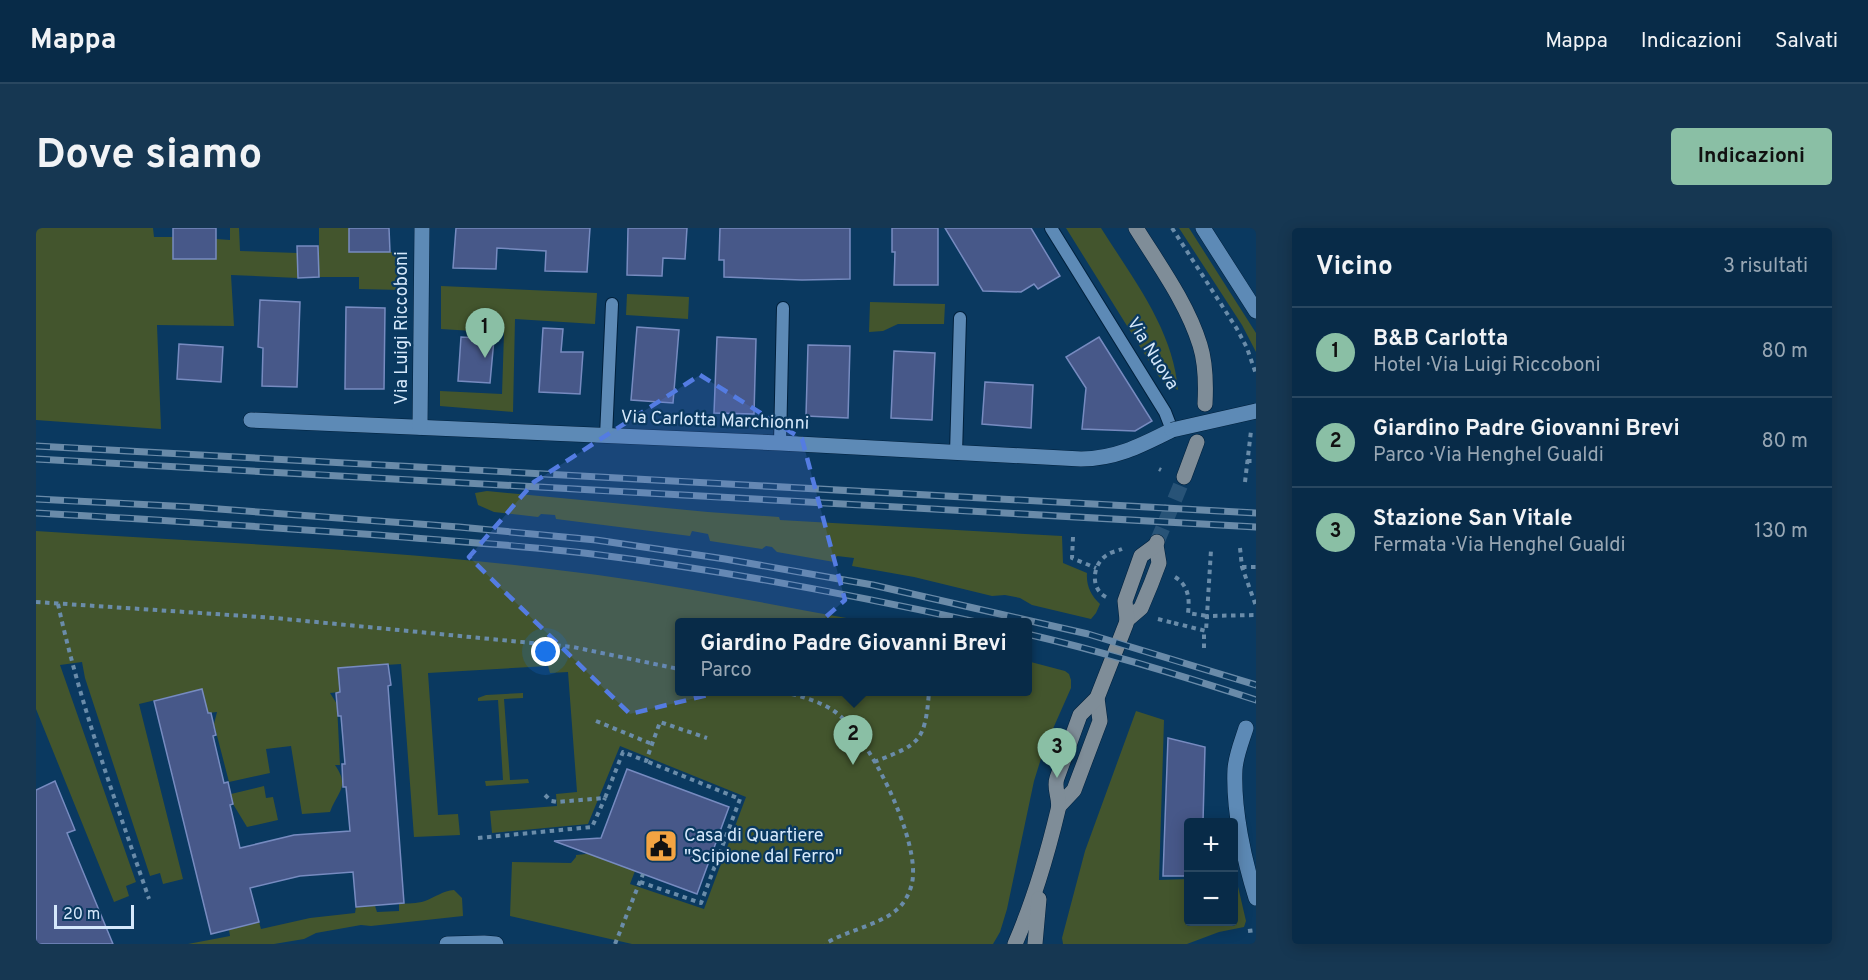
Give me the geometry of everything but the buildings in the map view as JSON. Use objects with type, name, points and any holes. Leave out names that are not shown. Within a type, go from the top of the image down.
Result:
[{"type":"main road","points":[[1137,228],[1186,310],[1195,330],[1204,363],[1206,404]]},
{"type":"main road","points":[[1184,477],[1197,442]]},
{"type":"main road","points":[[1015,944],[1041,879],[1059,806],[1074,790],[1100,721],[1097,698],[1127,620],[1125,601],[1141,556],[1157,543]]},
{"type":"main road","points":[[1035,944],[1041,879]]},
{"type":"street","name":"Via Luigi Riccoboni","points":[[420,427],[422,228]]},
{"type":"street","points":[[1203,228],[1256,311]]},
{"type":"street","points":[[1172,430],[1256,411]]},
{"type":"street","name":"Via Carlotta Marchionni","points":[[251,420],[780,443],[1081,459],[1120,454],[1172,430]]},
{"type":"street","points":[[1246,728],[1235,768],[1236,792],[1245,858],[1256,898]]},
{"type":"street","points":[[447,944],[496,944]]},
{"type":"lane","name":"Via Nuova","points":[[1051,228],[1165,412],[1172,430]]},
{"type":"lane","points":[[606,436],[612,304]]},
{"type":"lane","points":[[780,443],[783,309]]},
{"type":"lane","points":[[956,453],[960,318]]},
{"type":"path","points":[[1172,228],[1237,329],[1247,348],[1256,374]]},
{"type":"path","points":[[1245,482],[1251,431]]},
{"type":"path","points":[[1247,461],[1256,461]]},
{"type":"path","points":[[1073,537],[1072,558],[1096,568]]},
{"type":"path","points":[[1240,548],[1242,567],[1256,606]]},
{"type":"path","points":[[1112,600],[1102,596],[1097,590],[1094,575],[1096,568],[1106,555],[1122,549],[1131,552]]},
{"type":"path","points":[[1174,623],[1206,631],[1211,550]]},
{"type":"path","points":[[1242,567],[1256,567]]},
{"type":"path","points":[[1169,575],[1181,581],[1186,589],[1189,600],[1188,613],[1207,616]]},
{"type":"path","points":[[36,602],[275,618],[573,647],[675,668]]},
{"type":"path","points":[[58,604],[71,663],[149,899]]},
{"type":"path","points":[[1152,617],[1206,632],[1207,616],[1256,615]]},
{"type":"path","points":[[1174,623],[1206,632],[1204,648]]},
{"type":"path","points":[[801,696],[835,712],[855,732],[884,778],[906,831],[913,872],[911,886],[904,902],[893,912],[825,944]]},
{"type":"path","points":[[874,762],[916,741],[923,732],[929,696]]},
{"type":"path","points":[[596,721],[652,744]]},
{"type":"path","points":[[646,761],[660,722],[707,738]]},
{"type":"path","points":[[478,838],[592,827],[623,752],[740,799],[701,903],[640,882]]},
{"type":"path","points":[[545,795],[551,801],[557,802],[605,798]]},
{"type":"path","points":[[615,944],[643,874]]},
{"type":"path","points":[[1248,931],[1256,930]]},
{"type":"highlighted area","points":[[700,375],[802,439],[845,600],[749,685],[630,714],[469,557],[534,482]]},
{"type":"green space","points":[[36,228],[153,228],[154,237],[173,237],[173,259],[216,259],[216,239],[230,240],[230,228],[239,228],[240,251],[297,253],[298,278],[231,275],[234,326],[157,325],[161,429],[36,420]]},
{"type":"green space","points":[[319,228],[349,228],[350,252],[401,252],[401,290],[359,289],[359,277],[319,277]]},
{"type":"green space","points":[[1066,228],[1101,228],[1150,305],[1160,325],[1175,368],[1178,390],[1165,384],[1157,374]]},
{"type":"green space","points":[[1179,228],[1189,228],[1256,333],[1256,352],[1242,325]]},
{"type":"green space","points":[[441,286],[597,293],[595,324],[515,319],[513,412],[440,406],[440,391],[502,394],[504,333],[441,329]]},
{"type":"green space","points":[[627,294],[689,297],[688,319],[626,315]]},
{"type":"green space","points":[[870,302],[945,304],[944,324],[898,324],[883,331],[869,332]]},
{"type":"green space","points":[[487,491],[779,517],[780,520],[1062,536],[1063,563],[1087,573],[1090,590],[1100,604],[1091,619],[1032,605],[1020,598],[1005,595],[992,596],[914,577],[852,566],[854,558],[837,556],[834,562],[777,552],[772,547],[766,546],[762,549],[710,541],[708,534],[692,531],[690,536],[556,519],[555,515],[541,514],[538,517],[494,512],[478,505],[475,493]]},
{"type":"green space","points":[[36,531],[305,547],[507,564],[648,582],[847,618],[675,618],[675,696],[1032,696],[1032,662],[1065,671],[1071,680],[1071,688],[1044,749],[1034,781],[1007,909],[1000,932],[993,944],[632,944],[510,916],[512,862],[571,863],[576,855],[596,853],[595,856],[635,871],[630,884],[704,909],[746,797],[620,746],[588,824],[492,833],[490,811],[557,806],[556,794],[577,792],[568,672],[550,673],[548,666],[428,673],[438,815],[458,814],[460,835],[414,837],[401,664],[338,668],[340,692],[330,693],[337,704],[340,765],[335,765],[342,784],[330,812],[302,814],[291,746],[266,749],[270,773],[229,782],[214,724],[217,712],[208,713],[202,689],[139,704],[183,879],[163,884],[160,873],[150,876],[85,678],[82,662],[60,665],[136,882],[126,886],[129,896],[114,902],[36,709]]},
{"type":"green space","points":[[523,693],[523,698],[504,699],[510,780],[528,779],[529,783],[486,786],[485,781],[503,780],[498,700],[478,701],[478,698],[486,695]]},
{"type":"green space","points":[[1136,711],[1164,720],[1159,880],[1184,879],[1184,926],[1238,926],[1238,887],[1246,921],[1244,927],[1219,932],[1187,944],[1063,944],[1062,938],[1085,851]]},
{"type":"green space","points":[[264,786],[266,798],[273,797],[278,820],[247,827],[233,804],[231,794]]},
{"type":"green space","points":[[454,890],[462,898],[463,916],[371,926],[361,925],[274,944],[188,944],[230,936],[229,930],[259,922],[261,929],[310,918],[355,913],[356,907],[375,906],[377,912],[399,911],[399,904],[422,902]]},
{"type":"tunnel","points":[[1157,542],[1184,477]]},
{"type":"railway","points":[[36,446],[1256,513]]},
{"type":"railway","points":[[36,459],[1256,527]]},
{"type":"railway","points":[[36,499],[192,507],[459,527],[596,540],[725,559],[873,585],[1018,618]]},
{"type":"railway","points":[[36,513],[378,535],[565,551],[737,575],[957,618]]},
{"type":"railway","points":[[1032,621],[1088,634],[1256,685]]},
{"type":"railway","points":[[1032,635],[1142,664],[1256,700]]},
{"type":"place","name":"B&B Carlotta","points":[[485,358]]},
{"type":"place","name":"Giardino Padre Giovanni Brevi","points":[[853,765]]},
{"type":"place","name":"Stazione San Vitale","points":[[1057,778]]},
{"type":"place","name":"Casa di Quartiere \"Scipione dal Ferro\"","points":[[661,846]]}]
